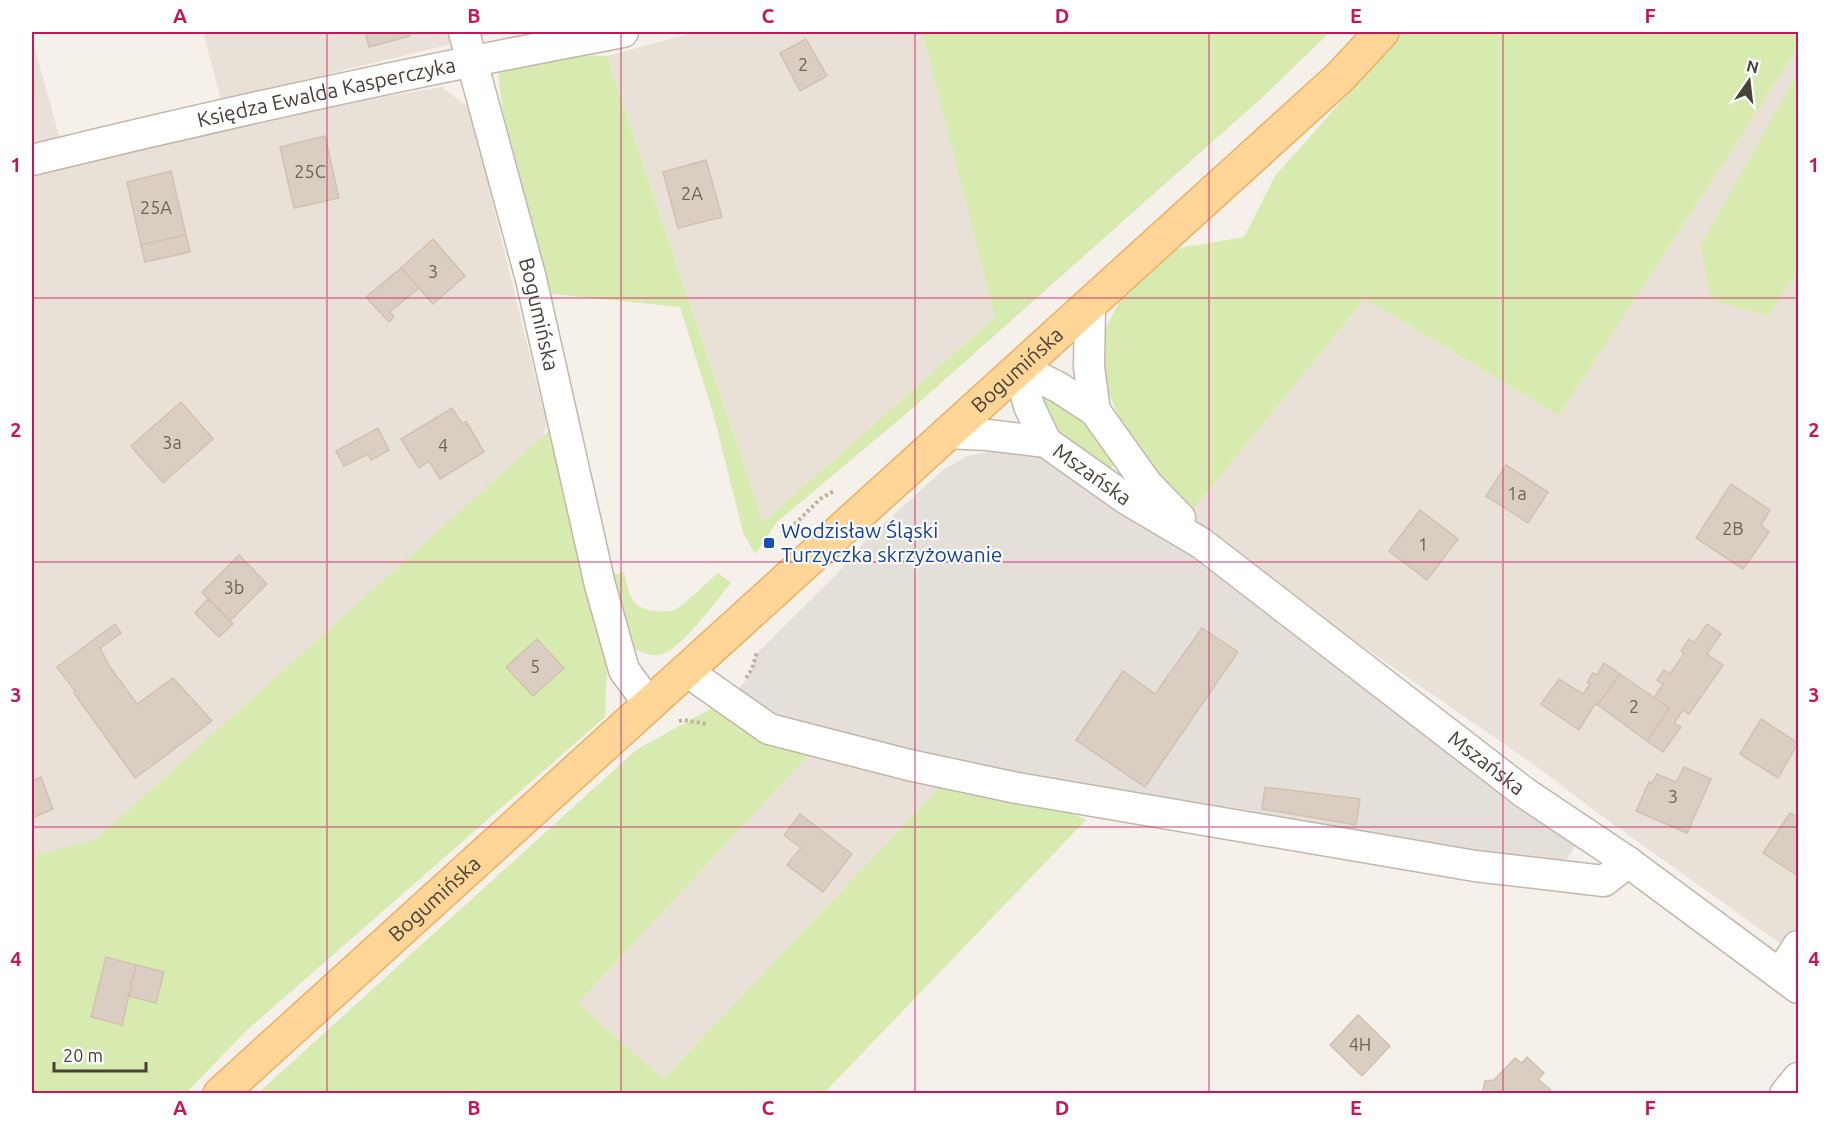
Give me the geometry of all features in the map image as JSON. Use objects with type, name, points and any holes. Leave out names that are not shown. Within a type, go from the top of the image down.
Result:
[{"type":"main road","name":"Bogumińska","points":[[220,1094],[660,713],[685,670],[1338,78],[1382,32]]},
{"type":"street","name":"Bogumińska","points":[[464,32],[531,279],[600,585],[624,669],[660,713]]},
{"type":"street","name":"Księdza Ewalda Kasperczyka","points":[[32,160],[271,103],[472,60],[623,32]]},
{"type":"street","points":[[1090,305],[1089,367],[1095,411]]},
{"type":"street","points":[[1019,368],[1059,387],[1095,411]]},
{"type":"street","points":[[1019,368],[1029,406],[1046,442]]},
{"type":"street","name":"Mszańska","points":[[1095,411],[1147,484],[1201,543]]},
{"type":"street","points":[[947,433],[1046,442]]},
{"type":"street","name":"Mszańska","points":[[1046,442],[1125,498],[1201,543],[1525,793],[1628,862],[1789,981],[1798,946]]},
{"type":"street","points":[[685,670],[769,729],[909,765],[1017,788],[1475,866],[1604,881],[1628,862]]},
{"type":"street","points":[[1785,1094],[1798,1078]]},
{"type":"path","points":[[660,713],[720,727],[727,700],[744,683],[752,669],[756,654],[764,645]]},
{"type":"shaded area","points":[[203,32],[500,32],[221,100]]},
{"type":"shaded area","points":[[696,32],[922,32],[995,317],[763,522],[607,56]]},
{"type":"shaded area","points":[[32,39],[60,139],[32,145]]},
{"type":"shaded area","points":[[1798,48],[1798,956],[1533,764],[1183,522],[1365,299],[1559,416]]},
{"type":"shaded area","points":[[442,87],[473,111],[491,197],[546,421],[543,445],[95,841],[32,856],[32,174],[279,115]]},
{"type":"shaded area","points":[[1046,442],[1578,842],[1563,865],[909,765],[727,700],[744,683],[752,669],[756,654],[836,575],[867,539],[944,469],[968,456],[989,452],[1023,454]]},
{"type":"shaded area","points":[[820,743],[952,774],[663,1079],[578,1003]]},
{"type":"green space","points":[[922,32],[1330,32],[1265,95],[906,414],[777,522],[755,554],[743,532],[713,413],[680,307],[551,294],[503,112],[498,74],[523,53],[607,56],[763,522],[995,317]]},
{"type":"green space","points":[[1403,32],[1798,32],[1798,48],[1559,416],[1365,299],[1183,522],[1147,484],[1104,382],[1104,331],[1122,297],[1174,249],[1244,237],[1275,176]]},
{"type":"green space","points":[[1798,72],[1798,272],[1769,316],[1711,300],[1700,246]]},
{"type":"green space","points":[[1037,390],[1073,411],[1114,461],[1112,469],[1084,456],[1051,430],[1044,418]]},
{"type":"green space","points":[[550,430],[600,585],[607,671],[605,717],[247,1030],[186,1093],[32,1093],[32,856],[95,840]]},
{"type":"green space","points":[[624,572],[632,599],[647,610],[671,611],[678,608],[718,573],[731,583],[680,642],[663,654],[654,655],[636,649],[630,643],[622,622],[610,576]]},
{"type":"green space","points":[[727,700],[820,743],[578,1003],[663,1079],[952,774],[1017,788],[1086,820],[824,1093],[257,1094],[636,750]]},
{"type":"building","points":[[365,32],[409,32],[410,36],[369,47]]},
{"type":"building","points":[[806,39],[827,76],[800,91],[780,53]]},
{"type":"building","points":[[325,136],[339,198],[294,208],[280,147]]},
{"type":"building","points":[[706,160],[722,217],[678,228],[663,172]]},
{"type":"building","points":[[171,171],[186,235],[141,245],[127,182]]},
{"type":"building","points":[[186,235],[190,252],[145,262],[141,245]]},
{"type":"building","points":[[433,239],[465,276],[433,304],[401,268]]},
{"type":"building","points":[[401,268],[419,288],[390,312],[394,317],[389,322],[366,297]]},
{"type":"building","points":[[181,402],[213,439],[163,483],[131,446]]},
{"type":"building","points":[[452,408],[462,424],[466,421],[484,452],[440,479],[429,461],[419,468],[401,439]]},
{"type":"building","points":[[378,428],[389,450],[371,460],[368,454],[344,466],[336,451]]},
{"type":"building","points":[[1506,465],[1548,492],[1528,523],[1486,496]]},
{"type":"building","points":[[1731,484],[1770,510],[1761,525],[1769,532],[1743,569],[1696,538]]},
{"type":"building","points":[[1420,510],[1458,539],[1427,580],[1389,551]]},
{"type":"building","points":[[239,555],[267,584],[230,621],[202,592]]},
{"type":"building","points":[[208,599],[233,624],[219,637],[195,613]]},
{"type":"building","points":[[115,624],[121,633],[100,648],[110,667],[137,704],[173,678],[212,721],[135,778],[57,667]]},
{"type":"building","points":[[1707,624],[1721,634],[1707,654],[1723,665],[1689,714],[1683,710],[1674,723],[1681,727],[1663,752],[1647,741],[1669,708],[1654,698],[1663,684],[1657,680],[1664,670],[1670,674],[1684,654],[1681,651],[1689,639],[1694,643]]},
{"type":"building","points":[[1202,628],[1238,652],[1145,787],[1076,740],[1123,671],[1155,694]]},
{"type":"building","points":[[537,639],[564,668],[533,696],[506,667]]},
{"type":"building","points":[[1604,663],[1620,674],[1598,705],[1595,704],[1579,730],[1541,704],[1559,679],[1583,694],[1590,684],[1587,682],[1593,673],[1597,675]]},
{"type":"building","points":[[1620,674],[1669,708],[1647,741],[1598,705]]},
{"type":"building","points":[[1761,719],[1798,743],[1778,778],[1740,754]]},
{"type":"building","points":[[1684,767],[1711,779],[1687,833],[1636,811],[1649,782],[1652,783],[1657,774],[1676,782]]},
{"type":"building","points":[[41,777],[53,809],[32,818],[32,781]]},
{"type":"building","points":[[1265,787],[1360,799],[1356,825],[1262,809]]},
{"type":"building","points":[[1790,813],[1798,818],[1798,876],[1763,853]]},
{"type":"building","points":[[800,814],[852,854],[823,892],[787,865],[801,848],[784,835]]},
{"type":"building","points":[[106,957],[136,965],[122,1025],[91,1017]]},
{"type":"building","points":[[136,965],[164,972],[156,1003],[129,996]]},
{"type":"building","points":[[1358,1015],[1390,1046],[1362,1076],[1330,1045]]},
{"type":"building","points":[[1527,1057],[1544,1073],[1538,1079],[1551,1090],[1548,1094],[1482,1094],[1485,1081],[1494,1080],[1515,1058],[1522,1063]]},
{"type":"place","name":"Wodzisław Śląski Turzyczka skrzyżowanie","points":[[769,543]]}]
